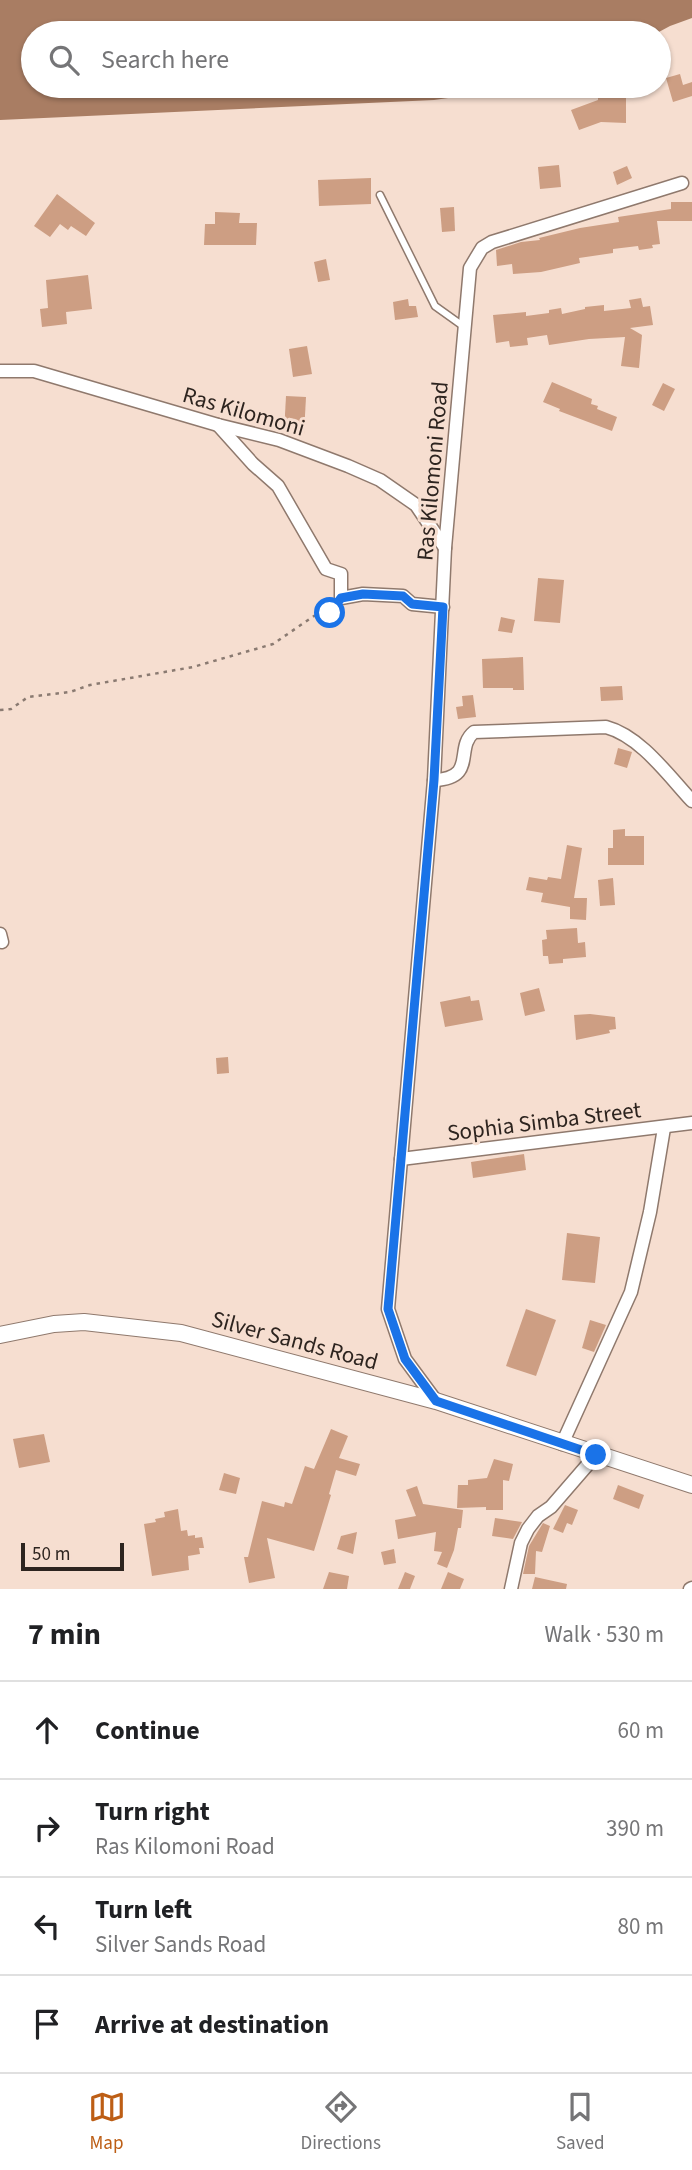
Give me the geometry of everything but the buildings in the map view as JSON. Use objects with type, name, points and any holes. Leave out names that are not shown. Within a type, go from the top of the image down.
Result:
[{"type":"street","name":"Ras Kilomoni Road","points":[[436,1401],[405,1359],[388,1309],[434,780],[445,548],[470,268],[482,248],[492,242],[682,183]]},
{"type":"street","name":"Ras Kilomoni","points":[[0,371],[34,371],[279,440],[380,480],[416,505],[445,548]]},
{"type":"street","points":[[218,425],[253,464],[278,486],[326,569],[341,574],[341,598],[363,594],[403,596],[412,604],[443,607]]},
{"type":"street","points":[[434,780],[445,780],[458,773],[462,767],[469,736],[474,732],[606,727],[620,730],[632,738],[692,801]]},
{"type":"street","name":"Sophia Simba Street","points":[[401,1159],[692,1123]]},
{"type":"street","points":[[562,1444],[631,1292],[650,1212],[664,1128]]},
{"type":"street","name":"Silver Sands Road","points":[[0,1335],[54,1324],[84,1322],[181,1333],[436,1401],[692,1485]]},
{"type":"street","points":[[510,1589],[528,1529],[596,1455]]},
{"type":"lane","points":[[380,195],[435,306],[465,327]]},
{"type":"path","points":[[0,710],[10,709],[28,696],[71,692],[90,685],[192,667],[273,644],[314,616],[330,613],[341,598]]},
{"type":"shaded area","points":[[0,0],[692,0],[692,18],[671,26],[671,21],[21,21],[21,98],[448,98],[0,120]]},
{"type":"route","points":[[330,613],[341,598],[363,594],[403,596],[412,604],[443,607],[434,780],[388,1309],[405,1359],[436,1401],[596,1455]]}]
